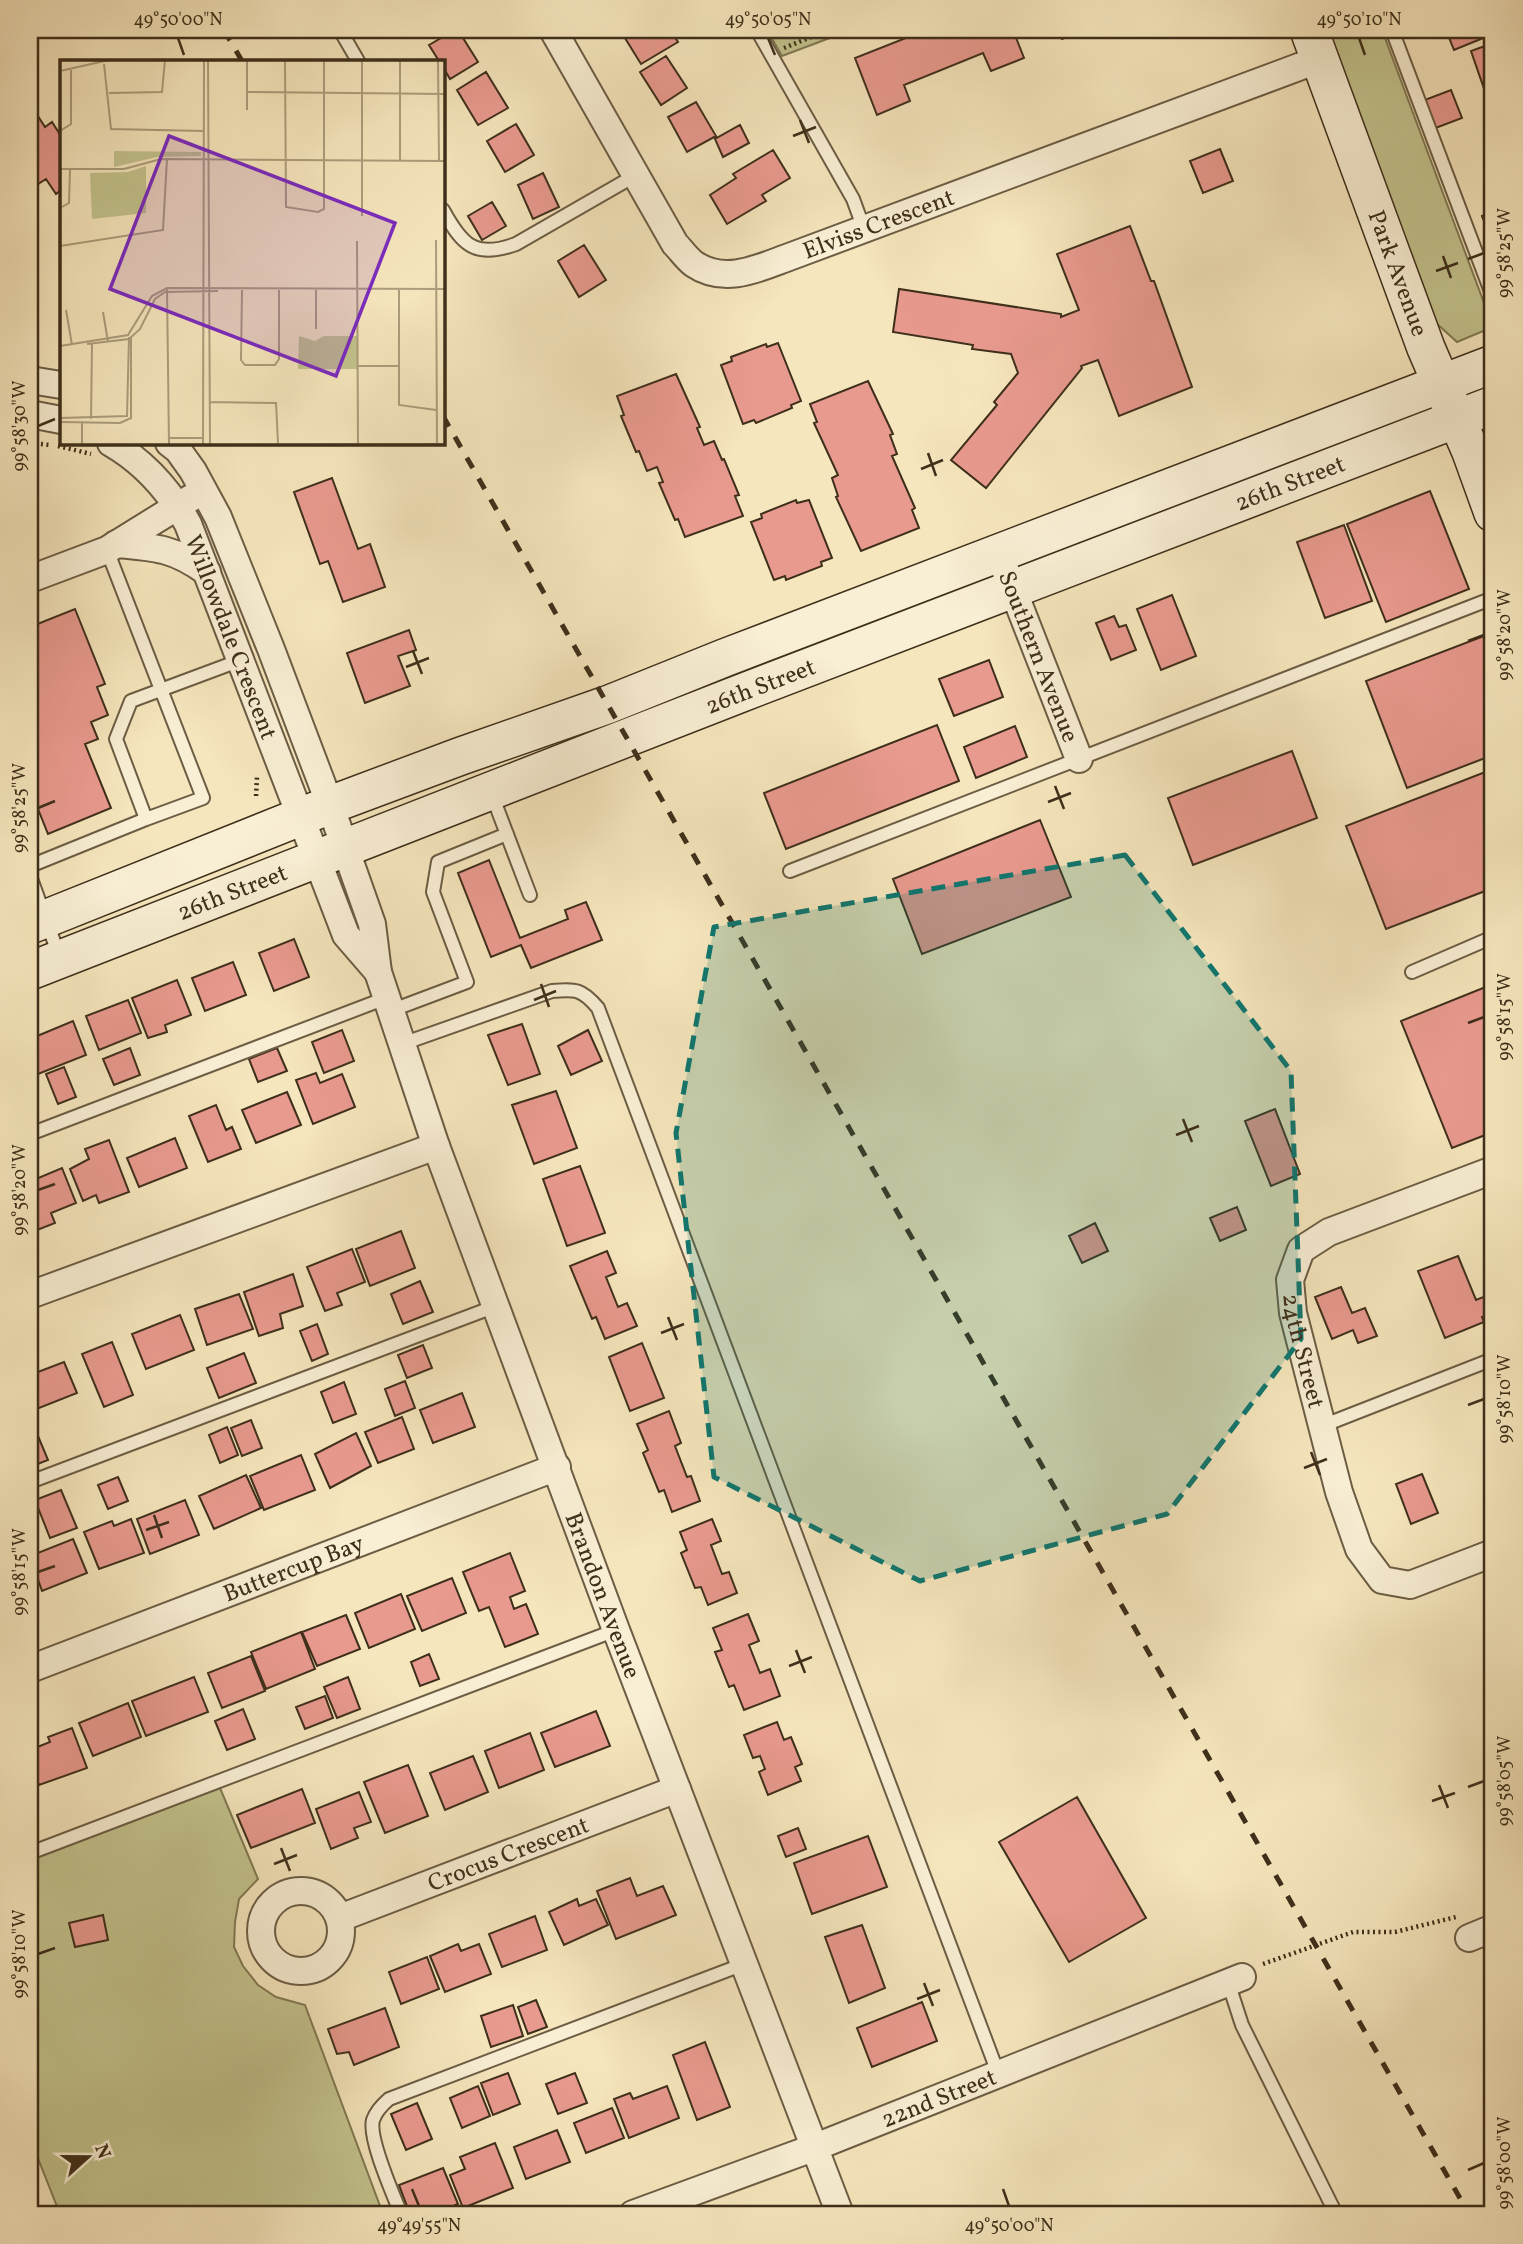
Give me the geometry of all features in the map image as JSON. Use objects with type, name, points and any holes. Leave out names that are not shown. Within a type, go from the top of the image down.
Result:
[{"type":"street","name":"Elviss Crescent","points":[[553,30],[675,244],[694,264],[719,275],[746,272],[864,229],[1314,44]]},
{"type":"street","name":"Park Avenue","points":[[1314,44],[1426,348],[1457,418],[1493,513]]},
{"type":"street","name":"26th Street","points":[[38,922],[315,810],[461,755],[607,705],[1493,364]]},
{"type":"street","points":[[30,380],[60,385]]},
{"type":"street","name":"26th Street","points":[[45,965],[738,694],[1493,405]]},
{"type":"street","points":[[30,414],[60,420]]},
{"type":"street","name":"Willowdale Crescent","points":[[170,444],[178,450],[218,517],[266,637],[315,810],[330,853]]},
{"type":"street","name":"Willowdale Crescent","points":[[107,451],[142,465],[178,506],[188,524],[242,659],[315,810]]},
{"type":"street","points":[[30,579],[111,547],[204,490]]},
{"type":"street","points":[[111,547],[153,547],[177,552],[206,572]]},
{"type":"street","name":"Southern Avenue","points":[[999,554],[1079,759]]},
{"type":"street","points":[[724,658],[738,694]]},
{"type":"street","name":"Brandon Avenue","points":[[330,853],[346,935],[378,972],[436,1146],[616,1630],[840,2214]]},
{"type":"street","points":[[30,1295],[436,1146]]},
{"type":"street","name":"24th Street","points":[[1493,1170],[1329,1232],[1301,1250],[1290,1280],[1293,1313],[1339,1492],[1359,1549],[1382,1580],[1410,1585],[1493,1553]]},
{"type":"street","name":"Buttercup Bay","points":[[30,1669],[556,1467]]},
{"type":"street","name":"Crocus Crescent","points":[[340,1918],[677,1789]]},
{"type":"street","points":[[1466,1927],[1493,1928]]},
{"type":"street","name":"22nd Street","points":[[633,2214],[813,2148],[1235,1979]]},
{"type":"lane","points":[[340,30],[357,60]]},
{"type":"lane","points":[[757,30],[853,199],[864,229]]},
{"type":"lane","points":[[1392,30],[1493,297]]},
{"type":"lane","points":[[444,212],[467,245],[481,251],[499,250],[516,244],[636,175]]},
{"type":"lane","points":[[30,866],[203,798],[161,690],[111,547]]},
{"type":"lane","points":[[790,871],[1493,598]]},
{"type":"lane","points":[[146,819],[116,739],[131,701],[242,659]]},
{"type":"lane","points":[[490,791],[530,895]]},
{"type":"lane","points":[[30,1134],[388,1005],[467,982],[433,891],[438,862],[507,834]]},
{"type":"lane","points":[[30,876],[45,965]]},
{"type":"lane","points":[[1412,972],[1493,937]]},
{"type":"lane","points":[[401,1045],[552,991],[571,989],[586,993],[598,1008],[998,2073]]},
{"type":"lane","points":[[30,1482],[496,1306]]},
{"type":"lane","points":[[1322,1426],[1493,1359]]},
{"type":"lane","points":[[30,1853],[616,1630]]},
{"type":"lane","points":[[401,2214],[373,2140],[372,2123],[378,2109],[389,2099],[744,1964]]},
{"type":"lane","points":[[1235,1979],[1242,2025],[1336,2214]]},
{"type":"path","points":[[771,53],[828,30]]},
{"type":"path","points":[[30,443],[66,447],[91,454],[107,451]]},
{"type":"path","points":[[256,796],[257,776]]},
{"type":"path","points":[[1235,1979],[1243,1971],[1286,1958],[1353,1932],[1466,1927]]},
{"type":"highlighted area","points":[[1125,855],[1291,1071],[1301,1339],[1167,1514],[920,1581],[714,1477],[676,1133],[714,927]]},
{"type":"green space","points":[[767,30],[851,30],[782,56]]},
{"type":"green space","points":[[1325,30],[1382,30],[1493,327],[1457,342],[1436,323]]},
{"type":"green space","points":[[220,1788],[258,1879],[239,1899],[234,1947],[243,1966],[258,1985],[276,1997],[305,2005],[383,2214],[60,2214],[30,2138],[30,1860]]},
{"type":"building","points":[[350,30],[368,30],[355,38]]},
{"type":"building","points":[[458,30],[478,62],[450,79],[444,69],[444,60],[438,60],[429,45]]},
{"type":"building","points":[[620,30],[670,30],[678,42],[641,64]]},
{"type":"building","points":[[926,30],[1013,30],[1024,58],[991,71],[983,53],[904,85],[910,101],[877,115],[855,58]]},
{"type":"building","points":[[1058,30],[1086,30],[1062,39]]},
{"type":"building","points":[[1446,30],[1493,30],[1493,34],[1454,50]]},
{"type":"building","points":[[1493,43],[1493,102],[1489,103],[1471,51]]},
{"type":"building","points":[[666,56],[687,88],[661,105],[640,72]]},
{"type":"building","points":[[486,72],[508,108],[478,125],[457,90]]},
{"type":"building","points":[[1451,90],[1462,118],[1433,129],[1422,101]]},
{"type":"building","points":[[696,102],[716,136],[687,152],[668,117]]},
{"type":"building","points":[[34,110],[45,127],[52,122],[60,134],[60,191],[56,194],[46,179],[38,184],[30,169],[30,113]]},
{"type":"building","points":[[516,124],[534,155],[505,172],[487,141]]},
{"type":"building","points":[[740,125],[749,143],[723,157],[715,139]]},
{"type":"building","points":[[1220,149],[1233,181],[1203,193],[1190,161]]},
{"type":"building","points":[[773,150],[790,178],[762,195],[766,201],[727,224],[710,195],[736,178],[733,174]]},
{"type":"building","points":[[543,173],[559,207],[533,219],[518,185]]},
{"type":"building","points":[[492,202],[506,226],[482,240],[468,216]]},
{"type":"building","points":[[1493,211],[1493,244],[1482,216]]},
{"type":"building","points":[[1130,226],[1151,281],[1154,281],[1192,387],[1119,416],[1098,360],[1081,366],[986,488],[951,460],[997,405],[994,402],[1018,373],[1011,354],[972,349],[973,345],[893,332],[899,289],[1061,314],[1061,317],[1079,310],[1057,254]]},
{"type":"building","points":[[584,245],[606,280],[579,297],[558,261]]},
{"type":"building","points":[[778,343],[801,401],[791,405],[792,408],[756,423],[754,420],[743,424],[721,365],[732,361],[731,357],[766,344],[767,347]]},
{"type":"building","points":[[676,374],[700,427],[697,428],[704,445],[714,441],[722,460],[724,459],[739,495],[735,496],[743,516],[685,537],[659,483],[663,482],[657,467],[647,471],[639,451],[636,452],[621,416],[624,415],[617,396]]},
{"type":"building","points":[[868,381],[893,434],[890,435],[897,454],[892,456],[915,508],[912,510],[919,528],[861,551],[836,497],[838,496],[832,478],[838,475],[814,423],[817,422],[810,404]]},
{"type":"building","points":[[332,478],[358,549],[370,544],[385,587],[343,602],[328,561],[320,564],[294,492]]},
{"type":"building","points":[[1430,491],[1469,589],[1386,622],[1347,524]]},
{"type":"building","points":[[796,500],[797,503],[809,500],[832,558],[821,562],[822,566],[786,580],[785,576],[774,580],[751,522],[762,518],[761,514]]},
{"type":"building","points":[[1344,525],[1372,601],[1325,618],[1297,542]]},
{"type":"building","points":[[1172,595],[1196,656],[1161,670],[1137,609]]},
{"type":"building","points":[[75,609],[105,684],[97,687],[108,715],[91,722],[98,739],[85,744],[111,808],[48,834],[30,789],[30,627]]},
{"type":"building","points":[[1114,616],[1119,627],[1126,625],[1136,650],[1111,660],[1096,623]]},
{"type":"building","points":[[409,630],[416,650],[398,656],[410,686],[365,703],[347,653]]},
{"type":"building","points":[[1489,634],[1493,644],[1493,755],[1407,788],[1366,681]]},
{"type":"building","points":[[989,660],[1003,697],[954,716],[939,679]]},
{"type":"building","points":[[937,725],[959,781],[786,849],[764,793]]},
{"type":"building","points":[[1015,726],[1027,757],[976,778],[964,747]]},
{"type":"building","points":[[1292,751],[1317,818],[1193,865],[1168,798]]},
{"type":"building","points":[[1493,769],[1493,888],[1386,929],[1346,826]]},
{"type":"building","points":[[1040,820],[1071,897],[922,954],[893,879]]},
{"type":"building","points":[[489,860],[520,938],[568,919],[565,910],[586,902],[602,940],[531,968],[521,945],[491,957],[458,873]]},
{"type":"building","points":[[294,939],[309,977],[274,991],[259,953]]},
{"type":"building","points":[[233,962],[246,995],[205,1011],[192,978]]},
{"type":"building","points":[[177,980],[191,1015],[165,1025],[167,1032],[148,1038],[132,998]]},
{"type":"building","points":[[1493,984],[1493,1132],[1452,1148],[1401,1021]]},
{"type":"building","points":[[128,1000],[141,1033],[99,1050],[86,1016]]},
{"type":"building","points":[[73,1021],[86,1055],[38,1074],[30,1054],[30,1039]]},
{"type":"building","points":[[522,1024],[540,1074],[508,1085],[488,1035]]},
{"type":"building","points":[[342,1030],[354,1061],[324,1073],[312,1042]]},
{"type":"building","points":[[588,1030],[602,1061],[571,1075],[558,1046]]},
{"type":"building","points":[[130,1048],[140,1075],[114,1085],[103,1059]]},
{"type":"building","points":[[277,1048],[287,1071],[258,1082],[249,1059]]},
{"type":"building","points":[[64,1067],[76,1097],[58,1104],[46,1074]]},
{"type":"building","points":[[316,1073],[320,1083],[342,1074],[355,1107],[313,1124],[296,1080]]},
{"type":"building","points":[[556,1091],[577,1148],[534,1164],[512,1105]]},
{"type":"building","points":[[287,1092],[301,1125],[256,1143],[242,1110]]},
{"type":"building","points":[[216,1105],[226,1130],[232,1127],[241,1149],[208,1162],[189,1116]]},
{"type":"building","points":[[1275,1109],[1300,1174],[1271,1186],[1245,1121]]},
{"type":"building","points":[[175,1138],[187,1168],[139,1187],[127,1158]]},
{"type":"building","points":[[109,1140],[129,1192],[99,1203],[96,1195],[83,1201],[70,1169],[89,1159],[85,1149]]},
{"type":"building","points":[[580,1166],[605,1233],[567,1246],[543,1179]]},
{"type":"building","points":[[62,1168],[76,1203],[51,1213],[55,1223],[32,1232],[30,1196],[36,1194],[31,1181]]},
{"type":"building","points":[[1237,1207],[1246,1230],[1220,1241],[1210,1218]]},
{"type":"building","points":[[1095,1223],[1108,1251],[1082,1263],[1069,1236]]},
{"type":"building","points":[[401,1231],[415,1268],[370,1286],[356,1249]]},
{"type":"building","points":[[352,1249],[365,1282],[337,1293],[342,1305],[325,1311],[307,1267]]},
{"type":"building","points":[[607,1251],[616,1273],[606,1277],[618,1307],[627,1303],[637,1326],[605,1339],[596,1317],[592,1319],[570,1266]]},
{"type":"building","points":[[1458,1256],[1476,1300],[1486,1296],[1492,1313],[1482,1317],[1484,1322],[1445,1338],[1418,1271]]},
{"type":"building","points":[[293,1274],[303,1306],[280,1314],[283,1328],[259,1336],[244,1292]]},
{"type":"building","points":[[420,1281],[433,1312],[403,1324],[391,1294]]},
{"type":"building","points":[[1341,1287],[1352,1313],[1365,1308],[1377,1336],[1358,1343],[1353,1330],[1332,1339],[1315,1297]]},
{"type":"building","points":[[239,1294],[253,1329],[207,1345],[195,1309]]},
{"type":"building","points":[[180,1315],[194,1350],[146,1369],[132,1334]]},
{"type":"building","points":[[317,1324],[328,1354],[312,1361],[300,1331]]},
{"type":"building","points":[[112,1342],[133,1395],[104,1407],[82,1354]]},
{"type":"building","points":[[642,1343],[664,1398],[630,1411],[609,1357]]},
{"type":"building","points":[[423,1345],[432,1368],[407,1378],[398,1355]]},
{"type":"building","points":[[244,1353],[256,1383],[219,1398],[207,1368]]},
{"type":"building","points":[[64,1362],[77,1393],[34,1410],[30,1400],[30,1375]]},
{"type":"building","points":[[405,1381],[415,1408],[395,1416],[385,1389]]},
{"type":"building","points":[[344,1382],[356,1414],[333,1423],[321,1392]]},
{"type":"building","points":[[462,1393],[475,1427],[433,1443],[420,1410]]},
{"type":"building","points":[[669,1411],[681,1443],[675,1446],[687,1477],[691,1476],[700,1501],[672,1512],[664,1490],[659,1492],[643,1453],[648,1450],[637,1424]]},
{"type":"building","points":[[402,1417],[414,1449],[378,1463],[365,1432]]},
{"type":"building","points":[[251,1420],[262,1448],[242,1456],[231,1428]]},
{"type":"building","points":[[227,1427],[238,1455],[220,1463],[209,1435]]},
{"type":"building","points":[[356,1433],[371,1466],[330,1488],[315,1454]]},
{"type":"building","points":[[38,1436],[48,1460],[30,1467],[30,1439]]},
{"type":"building","points":[[301,1455],[315,1490],[264,1510],[250,1476]]},
{"type":"building","points":[[1422,1474],[1438,1513],[1411,1524],[1396,1484]]},
{"type":"building","points":[[246,1475],[261,1508],[214,1529],[199,1496]]},
{"type":"building","points":[[118,1477],[128,1501],[108,1509],[98,1485]]},
{"type":"building","points":[[61,1490],[77,1528],[50,1538],[35,1500]]},
{"type":"building","points":[[185,1500],[199,1535],[150,1554],[137,1519]]},
{"type":"building","points":[[131,1519],[144,1553],[99,1569],[84,1532],[112,1521],[114,1526]]},
{"type":"building","points":[[712,1519],[721,1541],[711,1545],[722,1574],[729,1572],[737,1593],[708,1605],[701,1587],[695,1588],[681,1553],[687,1550],[680,1532]]},
{"type":"building","points":[[73,1539],[87,1573],[42,1591],[30,1556]]},
{"type":"building","points":[[510,1553],[525,1591],[510,1597],[514,1609],[526,1604],[538,1634],[505,1647],[489,1607],[479,1611],[463,1572]]},
{"type":"building","points":[[452,1578],[466,1613],[422,1631],[407,1596]]},
{"type":"building","points":[[401,1594],[415,1629],[369,1648],[355,1613]]},
{"type":"building","points":[[748,1614],[759,1641],[749,1645],[760,1673],[770,1669],[780,1696],[744,1710],[734,1685],[729,1687],[715,1652],[722,1650],[713,1628]]},
{"type":"building","points":[[346,1615],[360,1649],[317,1666],[302,1632]]},
{"type":"building","points":[[301,1632],[315,1669],[266,1689],[251,1652]]},
{"type":"building","points":[[429,1654],[439,1679],[420,1686],[411,1662]]},
{"type":"building","points":[[251,1656],[265,1691],[222,1708],[208,1673]]},
{"type":"building","points":[[194,1677],[208,1712],[146,1736],[132,1701]]},
{"type":"building","points":[[348,1677],[360,1709],[337,1718],[324,1687]]},
{"type":"building","points":[[325,1696],[333,1718],[305,1729],[296,1707]]},
{"type":"building","points":[[128,1703],[141,1737],[93,1756],[79,1723]]},
{"type":"building","points":[[243,1709],[255,1739],[227,1750],[215,1721]]},
{"type":"building","points":[[596,1711],[610,1746],[555,1767],[541,1733]]},
{"type":"building","points":[[777,1722],[784,1740],[791,1737],[802,1764],[795,1767],[801,1781],[768,1795],[759,1772],[765,1769],[760,1756],[753,1758],[744,1735]]},
{"type":"building","points":[[72,1728],[87,1768],[39,1785],[30,1762],[30,1750],[50,1742],[48,1737]]},
{"type":"building","points":[[530,1733],[544,1770],[499,1788],[485,1751]]},
{"type":"building","points":[[473,1756],[488,1792],[445,1810],[430,1773]]},
{"type":"building","points":[[408,1765],[428,1816],[385,1833],[364,1782]]},
{"type":"building","points":[[302,1789],[315,1823],[251,1848],[237,1815]]},
{"type":"building","points":[[359,1792],[371,1822],[354,1828],[358,1838],[331,1849],[316,1809]]},
{"type":"building","points":[[1077,1797],[1146,1918],[1069,1962],[999,1842]]},
{"type":"building","points":[[798,1828],[806,1849],[786,1857],[778,1836]]},
{"type":"building","points":[[868,1836],[887,1887],[812,1914],[794,1863]]},
{"type":"building","points":[[630,1878],[637,1896],[663,1886],[676,1915],[616,1939],[597,1891]]},
{"type":"building","points":[[577,1899],[579,1906],[596,1899],[608,1925],[564,1945],[549,1912]]},
{"type":"building","points":[[103,1915],[108,1940],[75,1947],[69,1923]]},
{"type":"building","points":[[535,1916],[547,1950],[502,1967],[489,1934]]},
{"type":"building","points":[[862,1925],[885,1988],[849,2003],[825,1937]]},
{"type":"building","points":[[458,1944],[461,1951],[479,1944],[491,1974],[445,1992],[430,1956]]},
{"type":"building","points":[[427,1957],[439,1989],[401,2004],[389,1972]]},
{"type":"building","points":[[536,2000],[547,2027],[528,2034],[518,2007]]},
{"type":"building","points":[[922,2002],[937,2041],[872,2067],[857,2028]]},
{"type":"building","points":[[513,2005],[523,2036],[491,2047],[481,2016]]},
{"type":"building","points":[[385,2008],[399,2047],[354,2065],[349,2052],[337,2054],[328,2029]]},
{"type":"building","points":[[705,2042],[730,2107],[697,2120],[673,2055]]},
{"type":"building","points":[[508,2073],[520,2104],[493,2115],[481,2083]]},
{"type":"building","points":[[575,2073],[587,2103],[558,2114],[546,2084]]},
{"type":"building","points":[[478,2086],[490,2116],[462,2128],[450,2098]]},
{"type":"building","points":[[667,2086],[679,2118],[629,2138],[614,2099],[630,2093],[633,2099]]},
{"type":"building","points":[[417,2103],[432,2139],[406,2150],[391,2114]]},
{"type":"building","points":[[612,2108],[624,2138],[586,2153],[574,2123]]},
{"type":"building","points":[[557,2130],[570,2162],[526,2179],[514,2147]]},
{"type":"building","points":[[495,2143],[513,2188],[463,2208],[450,2175],[465,2169],[460,2157]]},
{"type":"building","points":[[443,2168],[458,2204],[433,2214],[431,2209],[410,2214],[399,2185]]},
{"type":"railway","points":[[224,30],[241,60]]},
{"type":"railway","points":[[444,418],[1469,2214]]}]
